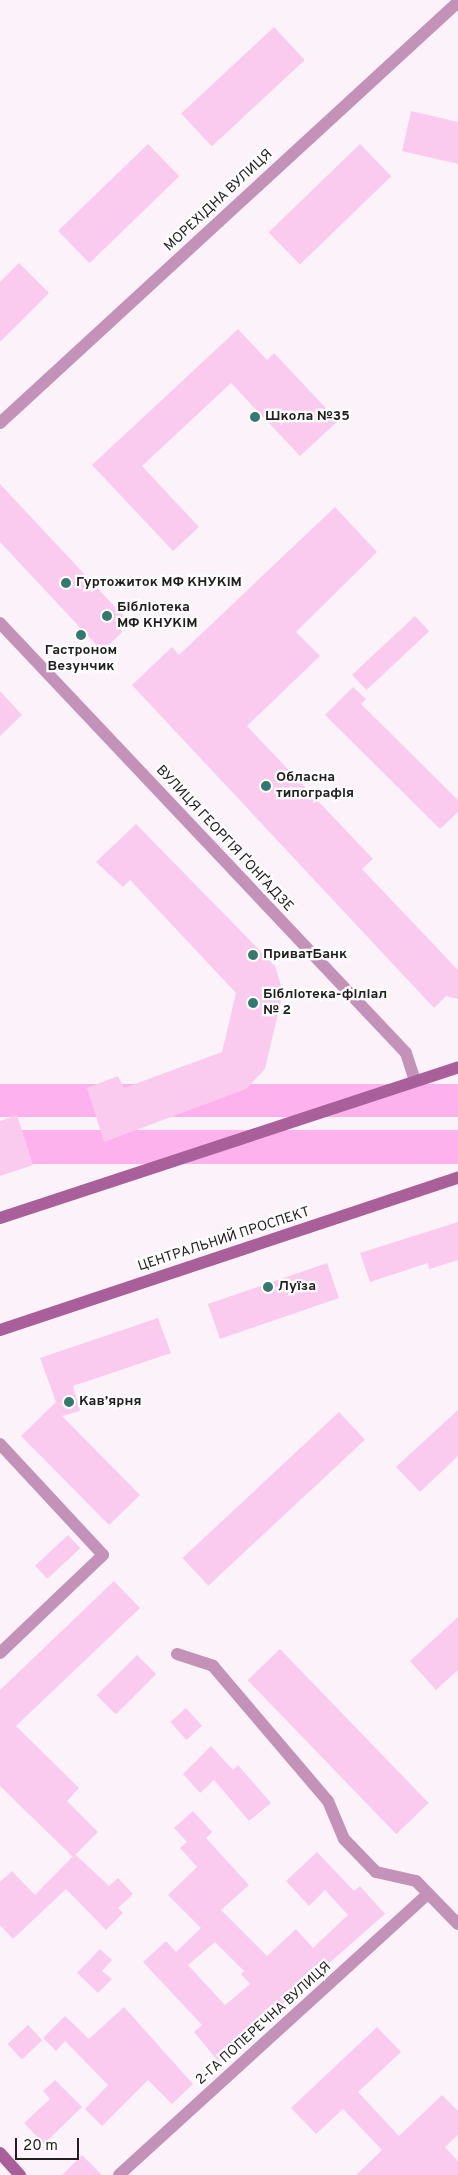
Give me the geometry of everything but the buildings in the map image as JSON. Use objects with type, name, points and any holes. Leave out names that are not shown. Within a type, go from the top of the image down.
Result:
[{"type":"main road","points":[[0,1218],[458,1067]]},
{"type":"main road","name":"ЦЕНТРАЛЬНИЙ ПРОСПЕКТ","points":[[0,1330],[458,1178]]},
{"type":"main road","points":[[0,2153],[20,2175]]},
{"type":"street","name":"МОРЕХІДНА ВУЛИЦЯ","points":[[0,422],[458,2]]},
{"type":"street","name":"ВУЛИЦЯ ГЕОРГІЯ ҐОНҐАДЗЕ","points":[[0,623],[406,1053],[415,1081]]},
{"type":"street","points":[[0,1444],[103,1555],[0,1653]]},
{"type":"street","points":[[177,1654],[214,1666],[328,1801],[344,1839],[376,1872],[416,1881],[458,1924]]},
{"type":"street","name":"2-ГА ПОПЕРЕЧНА ВУЛИЦЯ","points":[[119,2175],[428,1894]]},
{"type":"shaded area","points":[[0,1084],[458,1084],[458,1117],[0,1117]]},
{"type":"shaded area","points":[[0,1130],[458,1130],[458,1164],[0,1164]]},
{"type":"place","name":"Школа №35","points":[[255,417]]},
{"type":"place","name":"Гуртожиток МФ КНУКіМ","points":[[66,583]]},
{"type":"place","name":"Бібліотека МФ КНУКіМ","points":[[107,616]]},
{"type":"place","name":"Гастроном Везунчик","points":[[81,635]]},
{"type":"place","name":"Обласна типографія","points":[[266,786]]},
{"type":"place","name":"ПриватБанк","points":[[253,955]]},
{"type":"place","name":"Бібліотека-філіал № 2","points":[[253,1003]]},
{"type":"place","name":"Луїза","points":[[268,1287]]},
{"type":"place","name":"Кав’ярня","points":[[69,1402]]}]
